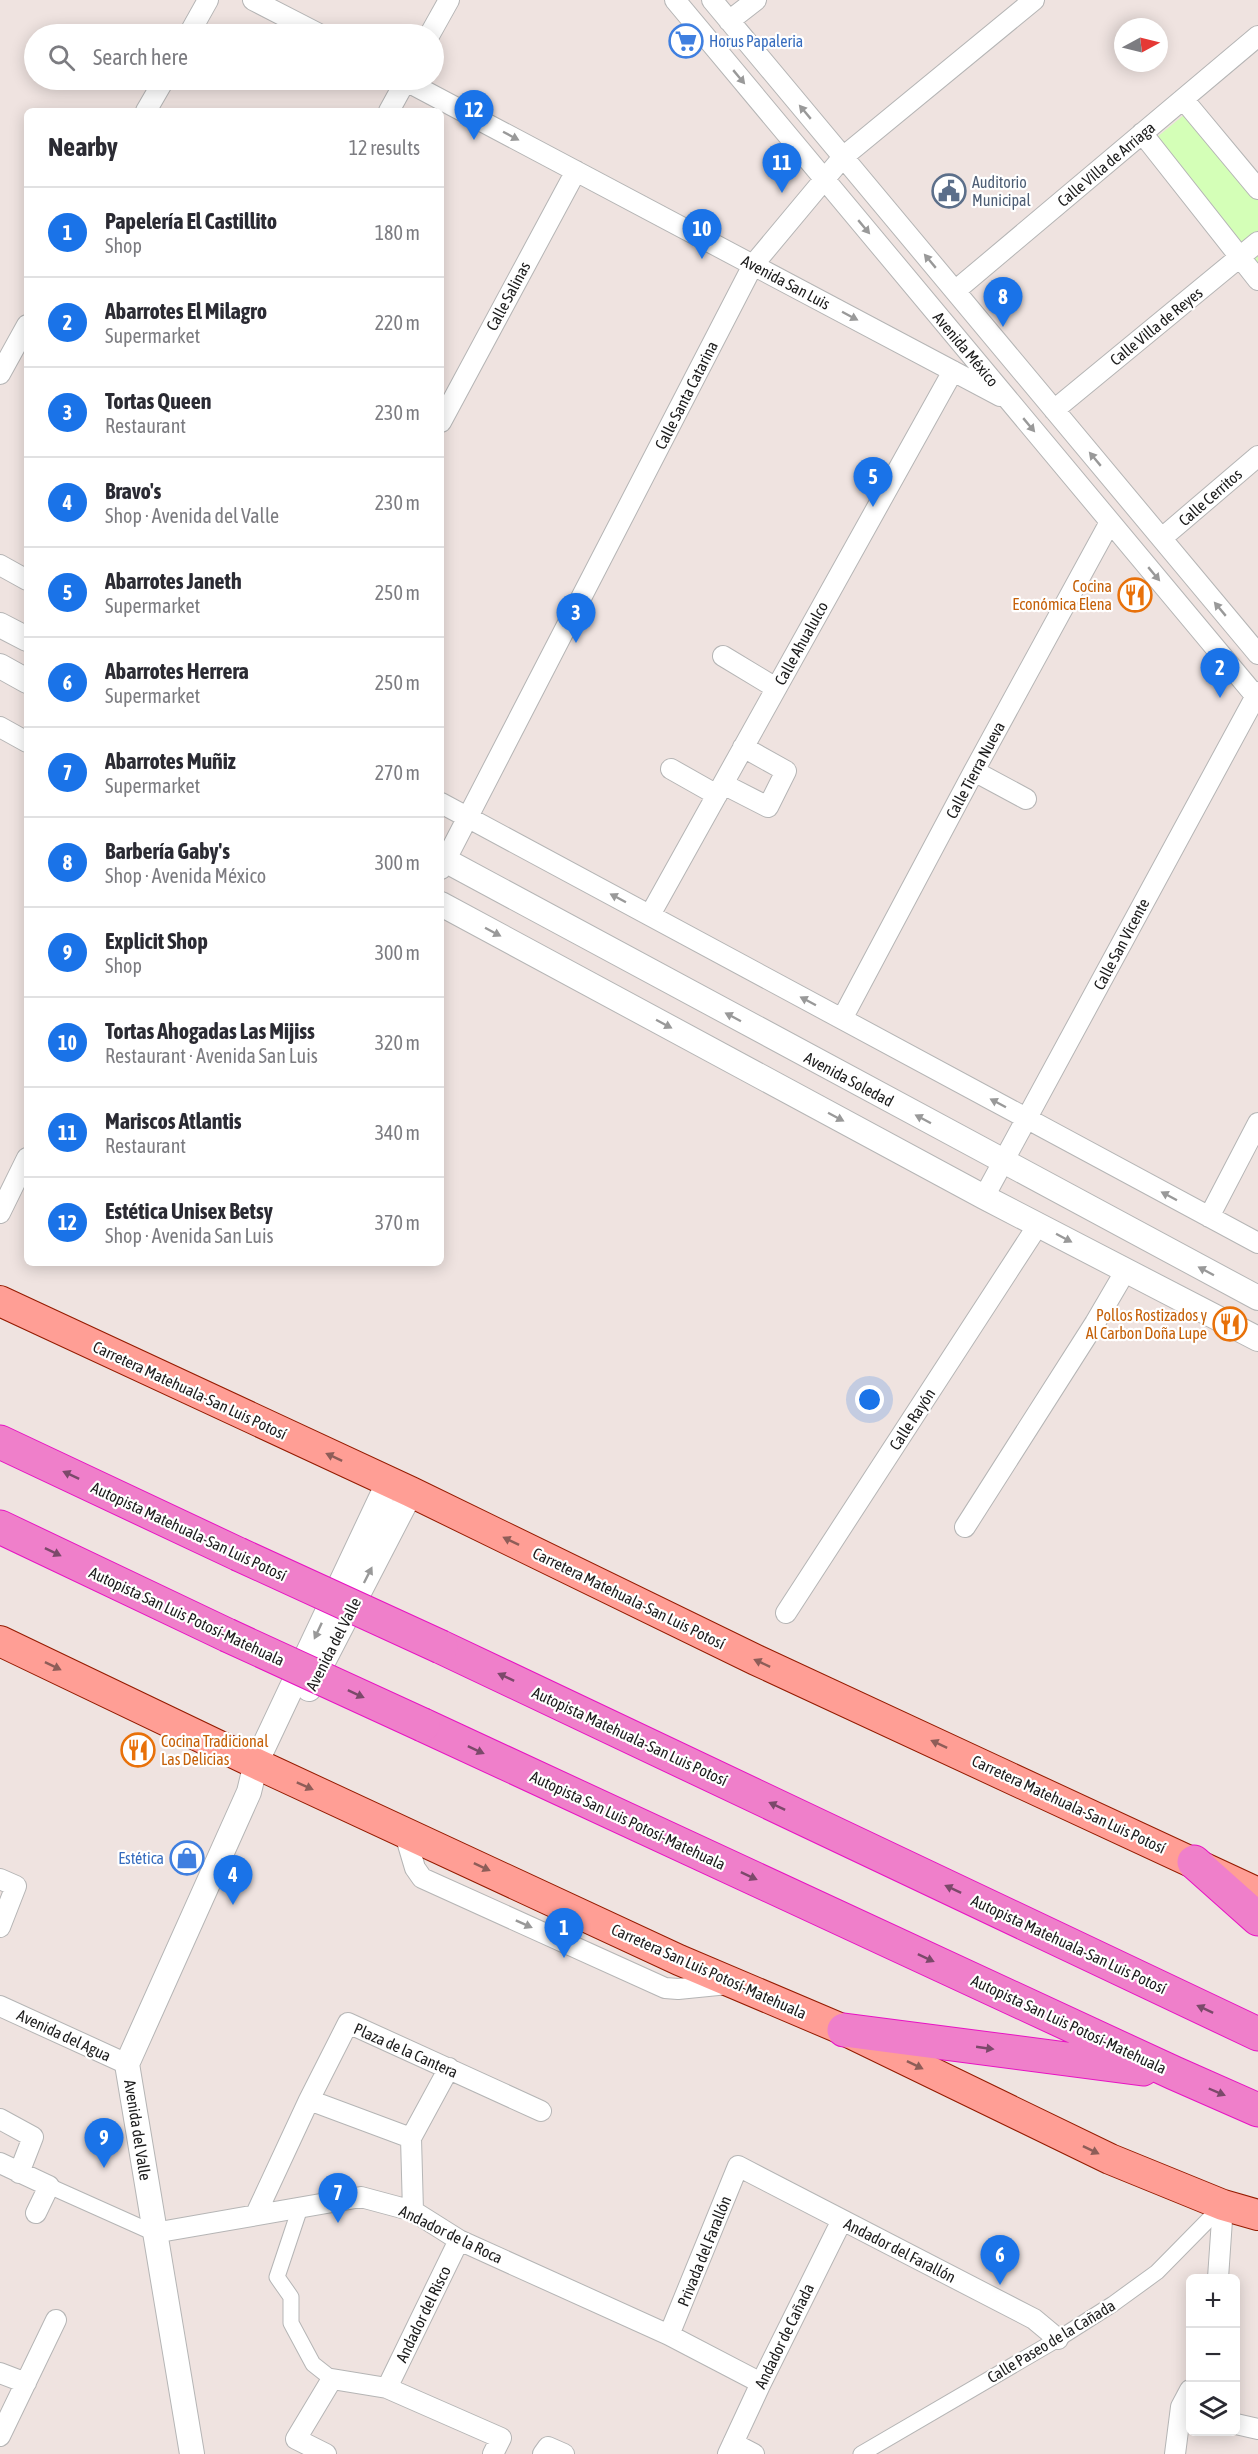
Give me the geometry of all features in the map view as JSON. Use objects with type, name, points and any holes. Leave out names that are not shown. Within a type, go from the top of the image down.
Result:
[{"type":"highway","name":"Autopista Matehuala-San Luis Potosí","points":[[0,1442],[441,1647],[1258,2034]]},
{"type":"highway","name":"Autopista San Luis Potosí-Matehuala","points":[[0,1527],[227,1635],[1258,2110]]},
{"type":"highway","points":[[1194,1862],[1258,1919]]},
{"type":"highway","points":[[844,2030],[1174,2073]]},
{"type":"main road","name":"Carretera Matehuala-San Luis Potosí","points":[[0,1300],[400,1487],[756,1660],[1258,1893]]},
{"type":"main road","name":"Carretera San Luis Potosí-Matehuala","points":[[1,1644],[679,1960],[844,2030],[1110,2159],[1223,2205],[1258,2215]]},
{"type":"street","points":[[195,24],[208,0]]},
{"type":"street","points":[[253,0],[299,24]]},
{"type":"street","points":[[436,24],[449,0]]},
{"type":"street","name":"Avenida México","points":[[675,0],[1257,695]]},
{"type":"street","name":"Avenida México","points":[[712,0],[1258,654]]},
{"type":"street","points":[[729,21],[756,0]]},
{"type":"street","name":"Calle Santa Catarina","points":[[444,858],[753,265],[843,158],[1034,0]]},
{"type":"street","name":"Calle Villa de Arriaga","points":[[955,291],[1258,36]]},
{"type":"street","points":[[148,108],[158,90]]},
{"type":"street","points":[[391,108],[400,90]]},
{"type":"street","name":"Avenida San Luis","points":[[424,90],[1009,400]]},
{"type":"street","points":[[1183,99],[1258,189]]},
{"type":"street","points":[[1142,134],[1258,280]]},
{"type":"street","name":"Calle Salinas","points":[[444,416],[576,171]]},
{"type":"street","name":"Calle Villa de Reyes","points":[[1054,410],[1258,242]]},
{"type":"street","points":[[0,374],[24,330]]},
{"type":"street","name":"Calle Ahualulco","points":[[650,915],[953,371]]},
{"type":"street","name":"Calle Cerritos","points":[[1162,538],[1258,456]]},
{"type":"street","name":"Calle Tierra Nueva","points":[[842,1019],[1110,522]]},
{"type":"street","points":[[0,565],[24,578]]},
{"type":"street","points":[[0,625],[24,637]]},
{"type":"street","points":[[723,656],[776,688]]},
{"type":"street","points":[[0,666],[24,679]]},
{"type":"street","name":"Calle San Vicente","points":[[984,1197],[1257,695]]},
{"type":"street","points":[[0,727],[24,740]]},
{"type":"street","points":[[671,769],[768,807],[786,771],[743,747]]},
{"type":"street","points":[[974,771],[1026,799]]},
{"type":"street","points":[[444,805],[1258,1243]]},
{"type":"street","name":"Avenida Soledad","points":[[444,863],[1258,1298]]},
{"type":"street","points":[[444,906],[984,1197],[1258,1340]]},
{"type":"street","points":[[1209,1217],[1258,1123]]},
{"type":"street","points":[[0,1213],[24,1164]]},
{"type":"street","name":"Calle Rayón","points":[[786,1613],[1038,1225]]},
{"type":"street","points":[[965,1527],[1095,1323],[1126,1270]]},
{"type":"street","name":"Avenida del Valle","points":[[192,2454],[127,2064],[249,1792],[400,1487]]},
{"type":"street","points":[[0,1879],[16,1886],[0,1927]]},
{"type":"street","name":"Avenida del Agua","points":[[0,2006],[127,2064]]},
{"type":"street","name":"Plaza de la Cantera","points":[[256,2214],[348,2023],[541,2111]]},
{"type":"street","points":[[413,2211],[411,2138],[449,2068]]},
{"type":"street","points":[[309,2100],[411,2138]]},
{"type":"street","points":[[0,2119],[33,2137],[19,2173]]},
{"type":"street","points":[[0,2163],[154,2233]]},
{"type":"street","name":"Andador del Farallón","points":[[738,2166],[1034,2319],[1058,2339]]},
{"type":"street","name":"Privada del Farallón","points":[[669,2335],[738,2166]]},
{"type":"street","points":[[36,2213],[49,2186]]},
{"type":"street","name":"Andador de la Roca","points":[[154,2233],[361,2197],[413,2211],[459,2240],[669,2335],[761,2383]]},
{"type":"street","points":[[1218,2274],[1223,2205]]},
{"type":"street","name":"Calle Paseo de la Cañada","points":[[861,2454],[1058,2339],[1113,2304],[1157,2272],[1223,2205]]},
{"type":"street","points":[[300,2208],[277,2277],[291,2297],[291,2323],[313,2364],[332,2379],[387,2388],[501,2438],[493,2454]]},
{"type":"street","name":"Andador de Cañada","points":[[731,2449],[842,2220]]},
{"type":"street","name":"Andador del Risco","points":[[387,2388],[459,2240]]},
{"type":"street","points":[[0,2436],[56,2320]]},
{"type":"street","points":[[0,2373],[26,2383]]},
{"type":"street","points":[[326,2454],[296,2439],[332,2379]]},
{"type":"street","points":[[1175,2454],[1181,2407],[1186,2398]]},
{"type":"street","points":[[1240,2425],[1258,2429]]},
{"type":"street","points":[[543,2454],[548,2446],[564,2454]]},
{"type":"street","points":[[731,2449],[754,2454]]},
{"type":"green space","points":[[1190,110],[1258,193],[1258,274],[1151,142]]},
{"type":"place","name":"Horus Papaleria","points":[[686,41]]},
{"type":"place","name":"Estética Unisex Betsy","points":[[474,140]]},
{"type":"place","name":"Auditorio Municipal","points":[[949,191]]},
{"type":"place","name":"Mariscos Atlantis","points":[[782,193]]},
{"type":"place","name":"Tortas Ahogadas Las Mijiss","points":[[702,259]]},
{"type":"place","name":"Barbería Gaby's","points":[[1003,327]]},
{"type":"place","name":"Abarrotes Janeth","points":[[873,507]]},
{"type":"place","name":"Cocina Económica Elena","points":[[1135,595]]},
{"type":"place","name":"Tortas Queen","points":[[576,643]]},
{"type":"place","name":"Abarrotes El Milagro","points":[[1220,698]]},
{"type":"place","name":"Pollos Rostizados y Al Carbon Doña Lupe","points":[[1230,1324]]},
{"type":"place","name":"Cocina Tradicional Las Delicias","points":[[138,1750]]},
{"type":"place","name":"Estética","points":[[187,1858]]},
{"type":"place","name":"Bravo's","points":[[233,1905]]},
{"type":"place","name":"Papelería El Castillito","points":[[564,1958]]},
{"type":"place","name":"Explicit Shop","points":[[104,2168]]},
{"type":"place","name":"Abarrotes Muñiz","points":[[338,2223]]},
{"type":"place","name":"Abarrotes Herrera","points":[[1000,2285]]}]
